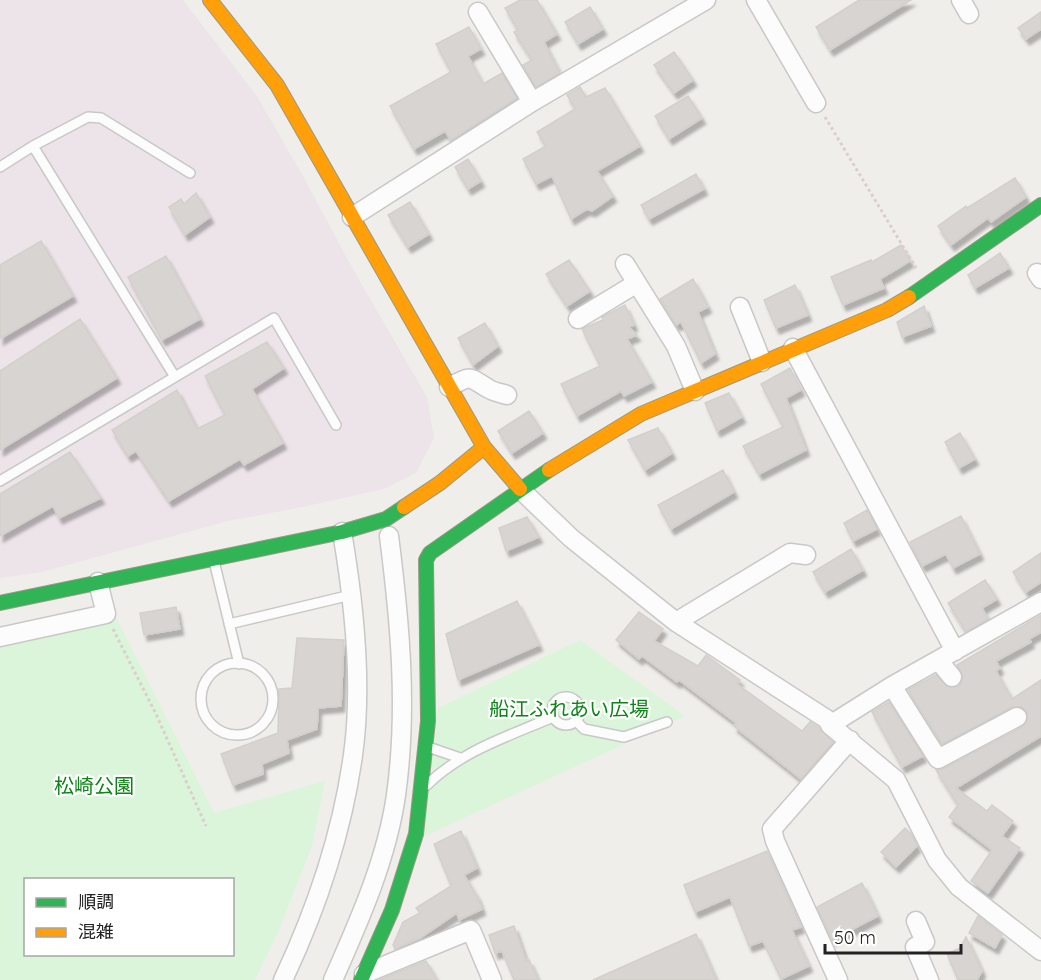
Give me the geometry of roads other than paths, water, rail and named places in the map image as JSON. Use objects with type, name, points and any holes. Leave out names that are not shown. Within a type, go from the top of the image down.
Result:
[{"type":"street","points":[[210,0],[277,85],[493,460],[571,538],[676,622],[828,720],[830,725],[896,780],[937,860],[959,887],[1041,951]]},
{"type":"street","points":[[352,217],[532,102],[706,0]]},
{"type":"street","points":[[756,0],[816,103]]},
{"type":"street","points":[[478,12],[532,102]]},
{"type":"street","points":[[363,977],[392,910],[416,834],[428,721],[426,560],[430,553],[520,489],[581,449],[641,414],[887,310],[927,286],[1041,205]]},
{"type":"street","points":[[625,264],[676,346],[696,391]]},
{"type":"street","points":[[578,319],[637,283]]},
{"type":"street","points":[[740,308],[762,363]]},
{"type":"street","points":[[793,348],[955,651]]},
{"type":"street","points":[[449,387],[466,378],[472,378],[489,389],[507,395]]},
{"type":"street","points":[[0,603],[342,532],[386,519],[440,483],[484,447]]},
{"type":"street","points":[[283,980],[320,894],[340,821],[353,753],[357,675],[351,595],[342,532]]},
{"type":"street","points":[[333,980],[381,860],[396,796],[402,726],[401,640],[389,536]]},
{"type":"street","points":[[676,622],[790,553],[806,555]]},
{"type":"street","points":[[0,637],[106,614],[98,582]]},
{"type":"street","points":[[830,725],[892,686],[1041,602]]},
{"type":"street","points":[[938,660],[952,677]]},
{"type":"street","points":[[892,686],[938,759],[1017,717]]},
{"type":"street","points":[[838,980],[775,841],[772,829],[850,740]]},
{"type":"street","points":[[916,921],[925,942],[915,947],[929,980]]},
{"type":"street","points":[[363,977],[471,930],[492,980]]},
{"type":"lane","points":[[0,167],[33,146],[88,117],[101,118],[190,173]]},
{"type":"lane","points":[[33,146],[175,377]]},
{"type":"lane","points":[[0,481],[274,318],[336,426]]},
{"type":"lane","points":[[213,558],[238,664]]},
{"type":"lane","points":[[229,624],[351,595]]},
{"type":"lane","points":[[228,664],[238,664],[255,668],[266,678],[272,690],[273,704],[268,718],[259,728],[246,734],[232,735],[219,731],[208,722],[202,709],[201,695],[206,682],[215,671],[228,664]]},
{"type":"lane","points":[[571,698],[579,705],[580,711],[576,721],[572,724],[561,724],[553,717],[552,712],[556,702],[560,699],[571,698]]},
{"type":"lane","points":[[422,789],[439,772],[460,758],[553,717]]},
{"type":"lane","points":[[576,721],[584,729],[624,737],[667,722]]},
{"type":"lane","points":[[426,746],[460,758]]},
{"type":"park label","name":"船江ふれあい広場","points":[[569,708]]},
{"type":"park label","name":"松崎公園","points":[[94,785]]}]
